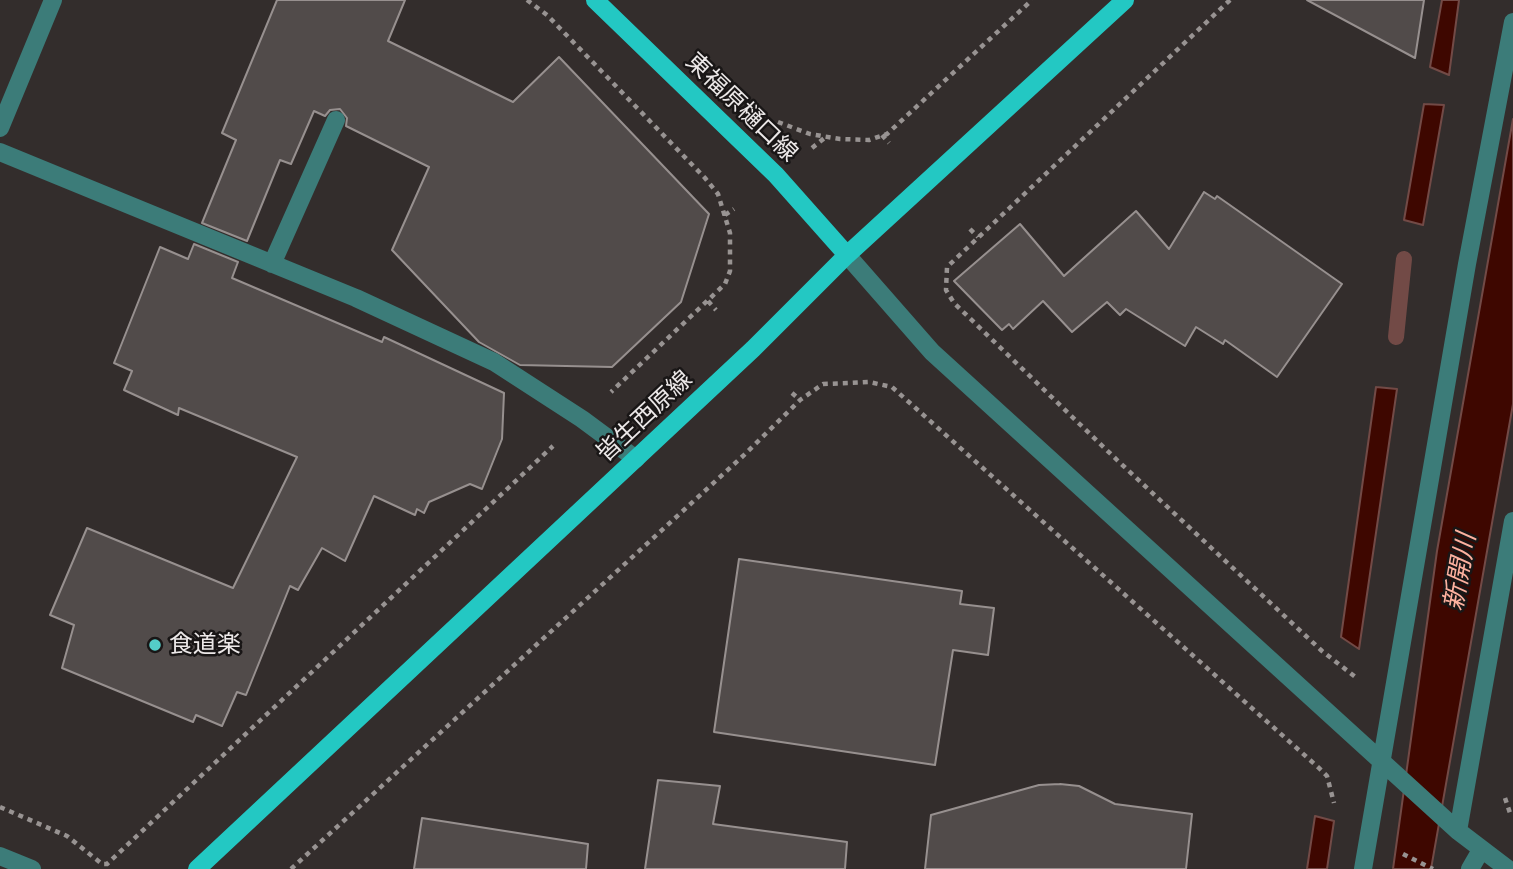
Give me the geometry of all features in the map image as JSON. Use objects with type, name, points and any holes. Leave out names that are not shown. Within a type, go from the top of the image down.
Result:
[{"type":"main road","name":"東福原樋口線","points":[[595,0],[776,175],[847,255]]},
{"type":"main road","name":"皆生西原線","points":[[197,869],[636,459],[847,255],[1125,0]]},
{"type":"street","points":[[0,128],[53,0]]},
{"type":"street","points":[[1363,869],[1467,264],[1513,22]]},
{"type":"street","points":[[272,264],[336,120]]},
{"type":"street","points":[[0,152],[356,298],[494,362],[583,419],[636,459]]},
{"type":"street","points":[[847,255],[932,352],[1453,826],[1508,869]]},
{"type":"street","points":[[1453,826],[1513,521]]},
{"type":"street","points":[[1471,869],[1481,850]]},
{"type":"street","points":[[0,856],[32,869]]},
{"type":"path","points":[[0,807],[67,836],[103,864],[107,864],[725,284],[730,271],[730,233],[718,194],[547,15],[527,0]]},
{"type":"path","points":[[776,121],[810,134],[869,140],[882,135],[1032,0]]},
{"type":"path","points":[[1230,0],[947,267],[946,290],[967,314],[1254,587],[1322,651],[1359,679]]},
{"type":"path","points":[[882,135],[889,144]]},
{"type":"path","points":[[812,148],[827,136]]},
{"type":"path","points":[[725,215],[734,209]]},
{"type":"path","points":[[970,229],[978,237]]},
{"type":"path","points":[[708,301],[716,310]]},
{"type":"path","points":[[959,323],[967,314]]},
{"type":"path","points":[[291,869],[743,456],[800,400],[823,384],[869,382],[895,390],[1319,768],[1327,776],[1336,814]]},
{"type":"path","points":[[895,390],[901,384]]},
{"type":"path","points":[[792,393],[800,400]]},
{"type":"path","points":[[1502,789],[1510,813]]},
{"type":"path","points":[[1402,853],[1434,869]]},
{"type":"water","points":[[1442,0],[1459,0],[1449,75],[1430,67]]},
{"type":"water","points":[[1424,104],[1444,105],[1423,225],[1404,220]]},
{"type":"water","name":"新開川","points":[[1513,119],[1513,404],[1431,869],[1393,869],[1437,551]]},
{"type":"water","points":[[1376,387],[1397,389],[1359,649],[1341,637]]},
{"type":"water","points":[[1315,816],[1334,821],[1327,869],[1307,869]]},
{"type":"building","points":[[277,0],[405,0],[388,41],[513,102],[559,57],[709,214],[681,302],[612,367],[520,365],[479,342],[392,250],[429,167],[346,126],[347,118],[340,109],[330,110],[325,116],[314,111],[291,164],[280,160],[247,241],[202,223],[236,140],[222,133]]},
{"type":"building","points":[[1307,0],[1424,0],[1415,58]]},
{"type":"building","points":[[1204,192],[1215,199],[1217,196],[1342,284],[1277,377],[1225,340],[1223,344],[1196,327],[1185,346],[1126,309],[1120,315],[1107,302],[1072,332],[1043,301],[1013,329],[1009,324],[1002,330],[954,281],[1020,224],[1064,276],[1136,211],[1169,249]]},
{"type":"building","points":[[194,244],[238,262],[232,278],[382,342],[384,337],[504,393],[502,439],[482,489],[470,484],[429,502],[424,513],[417,509],[415,515],[374,496],[345,561],[322,548],[298,590],[290,586],[246,695],[237,692],[222,726],[196,715],[193,722],[62,668],[74,625],[50,615],[87,528],[233,588],[297,457],[179,408],[178,415],[124,390],[132,371],[114,363],[160,247],[188,259]]},
{"type":"building","points":[[739,559],[962,591],[960,604],[994,608],[988,655],[953,650],[935,765],[714,732]]},
{"type":"building","points":[[658,780],[720,786],[713,824],[847,842],[845,869],[645,869]]},
{"type":"building","points":[[1039,785],[1079,786],[1115,804],[1192,814],[1186,869],[925,869],[931,815]]},
{"type":"building","points":[[422,818],[588,844],[586,869],[414,869]]},
{"type":"waterway","points":[[1396,337],[1404,259]]},
{"type":"place","name":"食道楽","points":[[155,645]]}]
